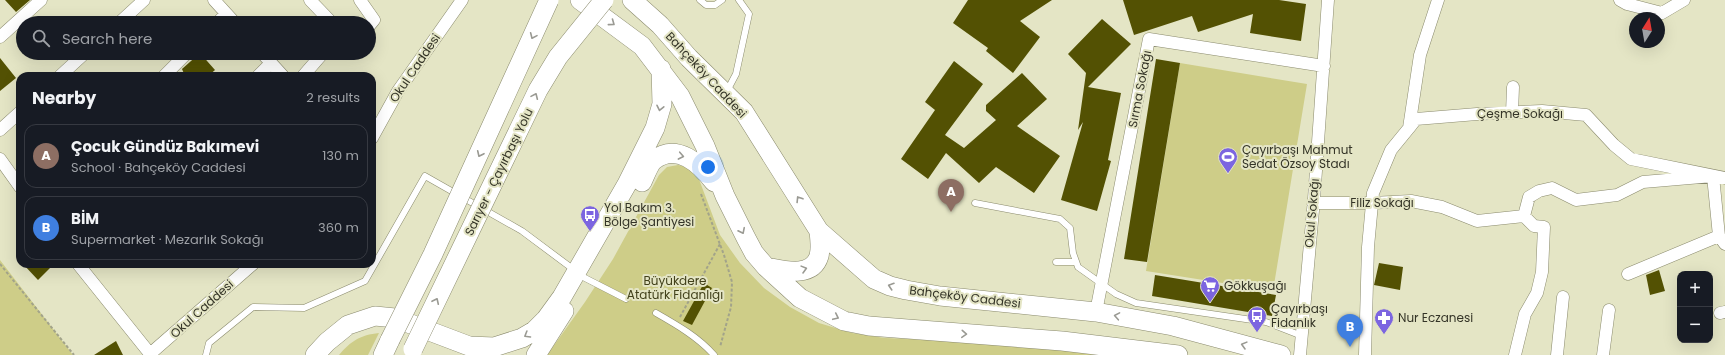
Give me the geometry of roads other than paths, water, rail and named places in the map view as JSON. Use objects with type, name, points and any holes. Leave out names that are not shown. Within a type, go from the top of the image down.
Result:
[{"type":"main road","name":"Sarıyer - Çayırbaşı Yolu","points":[[387,348],[440,240],[549,0]]},
{"type":"main road","points":[[580,0],[642,46],[661,69],[680,96],[705,146],[725,196],[754,253],[766,267],[800,298],[844,321],[869,326],[1062,341],[1178,355]]},
{"type":"main road","name":"Sarıyer - Çayırbaşı Yolu","points":[[412,352],[538,90],[558,57],[604,0]]},
{"type":"main road","name":"Bahçeköy Caddesi","points":[[632,0],[660,25],[689,58],[744,112],[819,231],[874,279],[890,286],[940,296],[1096,312],[1173,326],[1282,355]]},
{"type":"main road","points":[[536,355],[546,340],[581,275],[656,128],[662,104],[661,69]]},
{"type":"main road","points":[[315,355],[327,342],[348,325],[375,316],[395,318],[469,346],[494,347],[522,338],[534,331],[546,319],[581,275],[653,161],[668,154],[691,158],[707,172],[725,196]]},
{"type":"main road","points":[[766,267],[790,271],[804,270],[813,266],[819,254],[819,231]]},
{"type":"main road","points":[[327,355],[336,344],[348,335],[365,327],[376,324],[406,328],[461,355]]},
{"type":"street","points":[[23,16],[41,0]]},
{"type":"street","points":[[127,16],[144,0]]},
{"type":"street","points":[[214,0],[228,16]]},
{"type":"street","points":[[310,0],[325,16]]},
{"type":"street","points":[[360,0],[371,16]]},
{"type":"street","name":"Okul Caddesi","points":[[376,131],[398,91],[462,0]]},
{"type":"street","name":"Okul Sokağı","points":[[1300,355],[1314,203],[1328,0]]},
{"type":"street","points":[[1365,355],[1368,248],[1373,193],[1391,150],[1409,128],[1420,55],[1438,0]]},
{"type":"street","points":[[1620,0],[1627,4],[1662,13],[1684,0]]},
{"type":"street","points":[[0,37],[16,23]]},
{"type":"street","name":"Sırma Sokağı","points":[[1096,312],[1149,39],[1324,66]]},
{"type":"street","points":[[64,72],[77,60]]},
{"type":"street","points":[[168,72],[181,60]]},
{"type":"street","points":[[268,60],[279,72]]},
{"type":"street","points":[[306,72],[317,60]]},
{"type":"street","points":[[262,72],[271,63]]},
{"type":"street","points":[[1512,113],[1513,87]]},
{"type":"street","name":"Çeşme Sokağı","points":[[1409,128],[1416,119],[1542,112],[1586,115],[1614,145],[1631,159],[1712,176]]},
{"type":"street","points":[[0,130],[16,116]]},
{"type":"street","points":[[0,159],[16,181]]},
{"type":"street","points":[[1628,274],[1722,240],[1712,176]]},
{"type":"street","points":[[1515,355],[1525,314],[1537,293],[1542,272],[1544,227],[1534,226],[1524,216],[1529,197],[1539,191],[1552,188],[1576,200],[1617,195],[1643,182],[1712,176],[1725,178]]},
{"type":"street","name":"Filiz Sokağı","points":[[1314,203],[1411,201],[1442,207],[1476,222],[1524,216]]},
{"type":"street","points":[[81,268],[151,354]]},
{"type":"street","name":"Okul Caddesi","points":[[151,354],[248,268]]},
{"type":"street","points":[[1557,355],[1563,297]]},
{"type":"street","points":[[1604,355],[1609,310]]},
{"type":"lane","points":[[700,0],[706,5],[715,5],[722,0]]},
{"type":"lane","points":[[725,94],[736,74],[749,14],[739,0]]},
{"type":"lane","points":[[376,262],[425,176],[522,231],[581,275],[626,299]]},
{"type":"lane","points":[[975,203],[1060,219],[1070,228],[1075,262],[1078,267],[1116,294],[1136,303],[1266,322],[1302,336]]},
{"type":"lane","points":[[1056,262],[1075,262]]},
{"type":"lane","points":[[206,355],[209,343],[252,307],[304,308],[365,281],[372,268]]},
{"type":"lane","points":[[656,313],[676,324],[705,344],[714,355]]},
{"type":"place","name":"Çayırbaşı Mahmut Sedat Özsoy Stadı","points":[[1228,174]]},
{"type":"place","name":"Çocuk Gündüz Bakımevi","points":[[951,212]]},
{"type":"place","name":"Yol Bakım 3. Bölge Şantiyesi","points":[[590,232]]},
{"type":"place","name":"Gökkuşağı","points":[[1210,303]]},
{"type":"place","name":"Çayırbaşı Fidanlık","points":[[1257,333]]},
{"type":"place","name":"Nur Eczanesi","points":[[1384,335]]},
{"type":"place","name":"BİM","points":[[1350,347]]},
{"type":"park label","name":"Büyükdere Atatürk Fidanlığı","points":[[675,288]]}]
